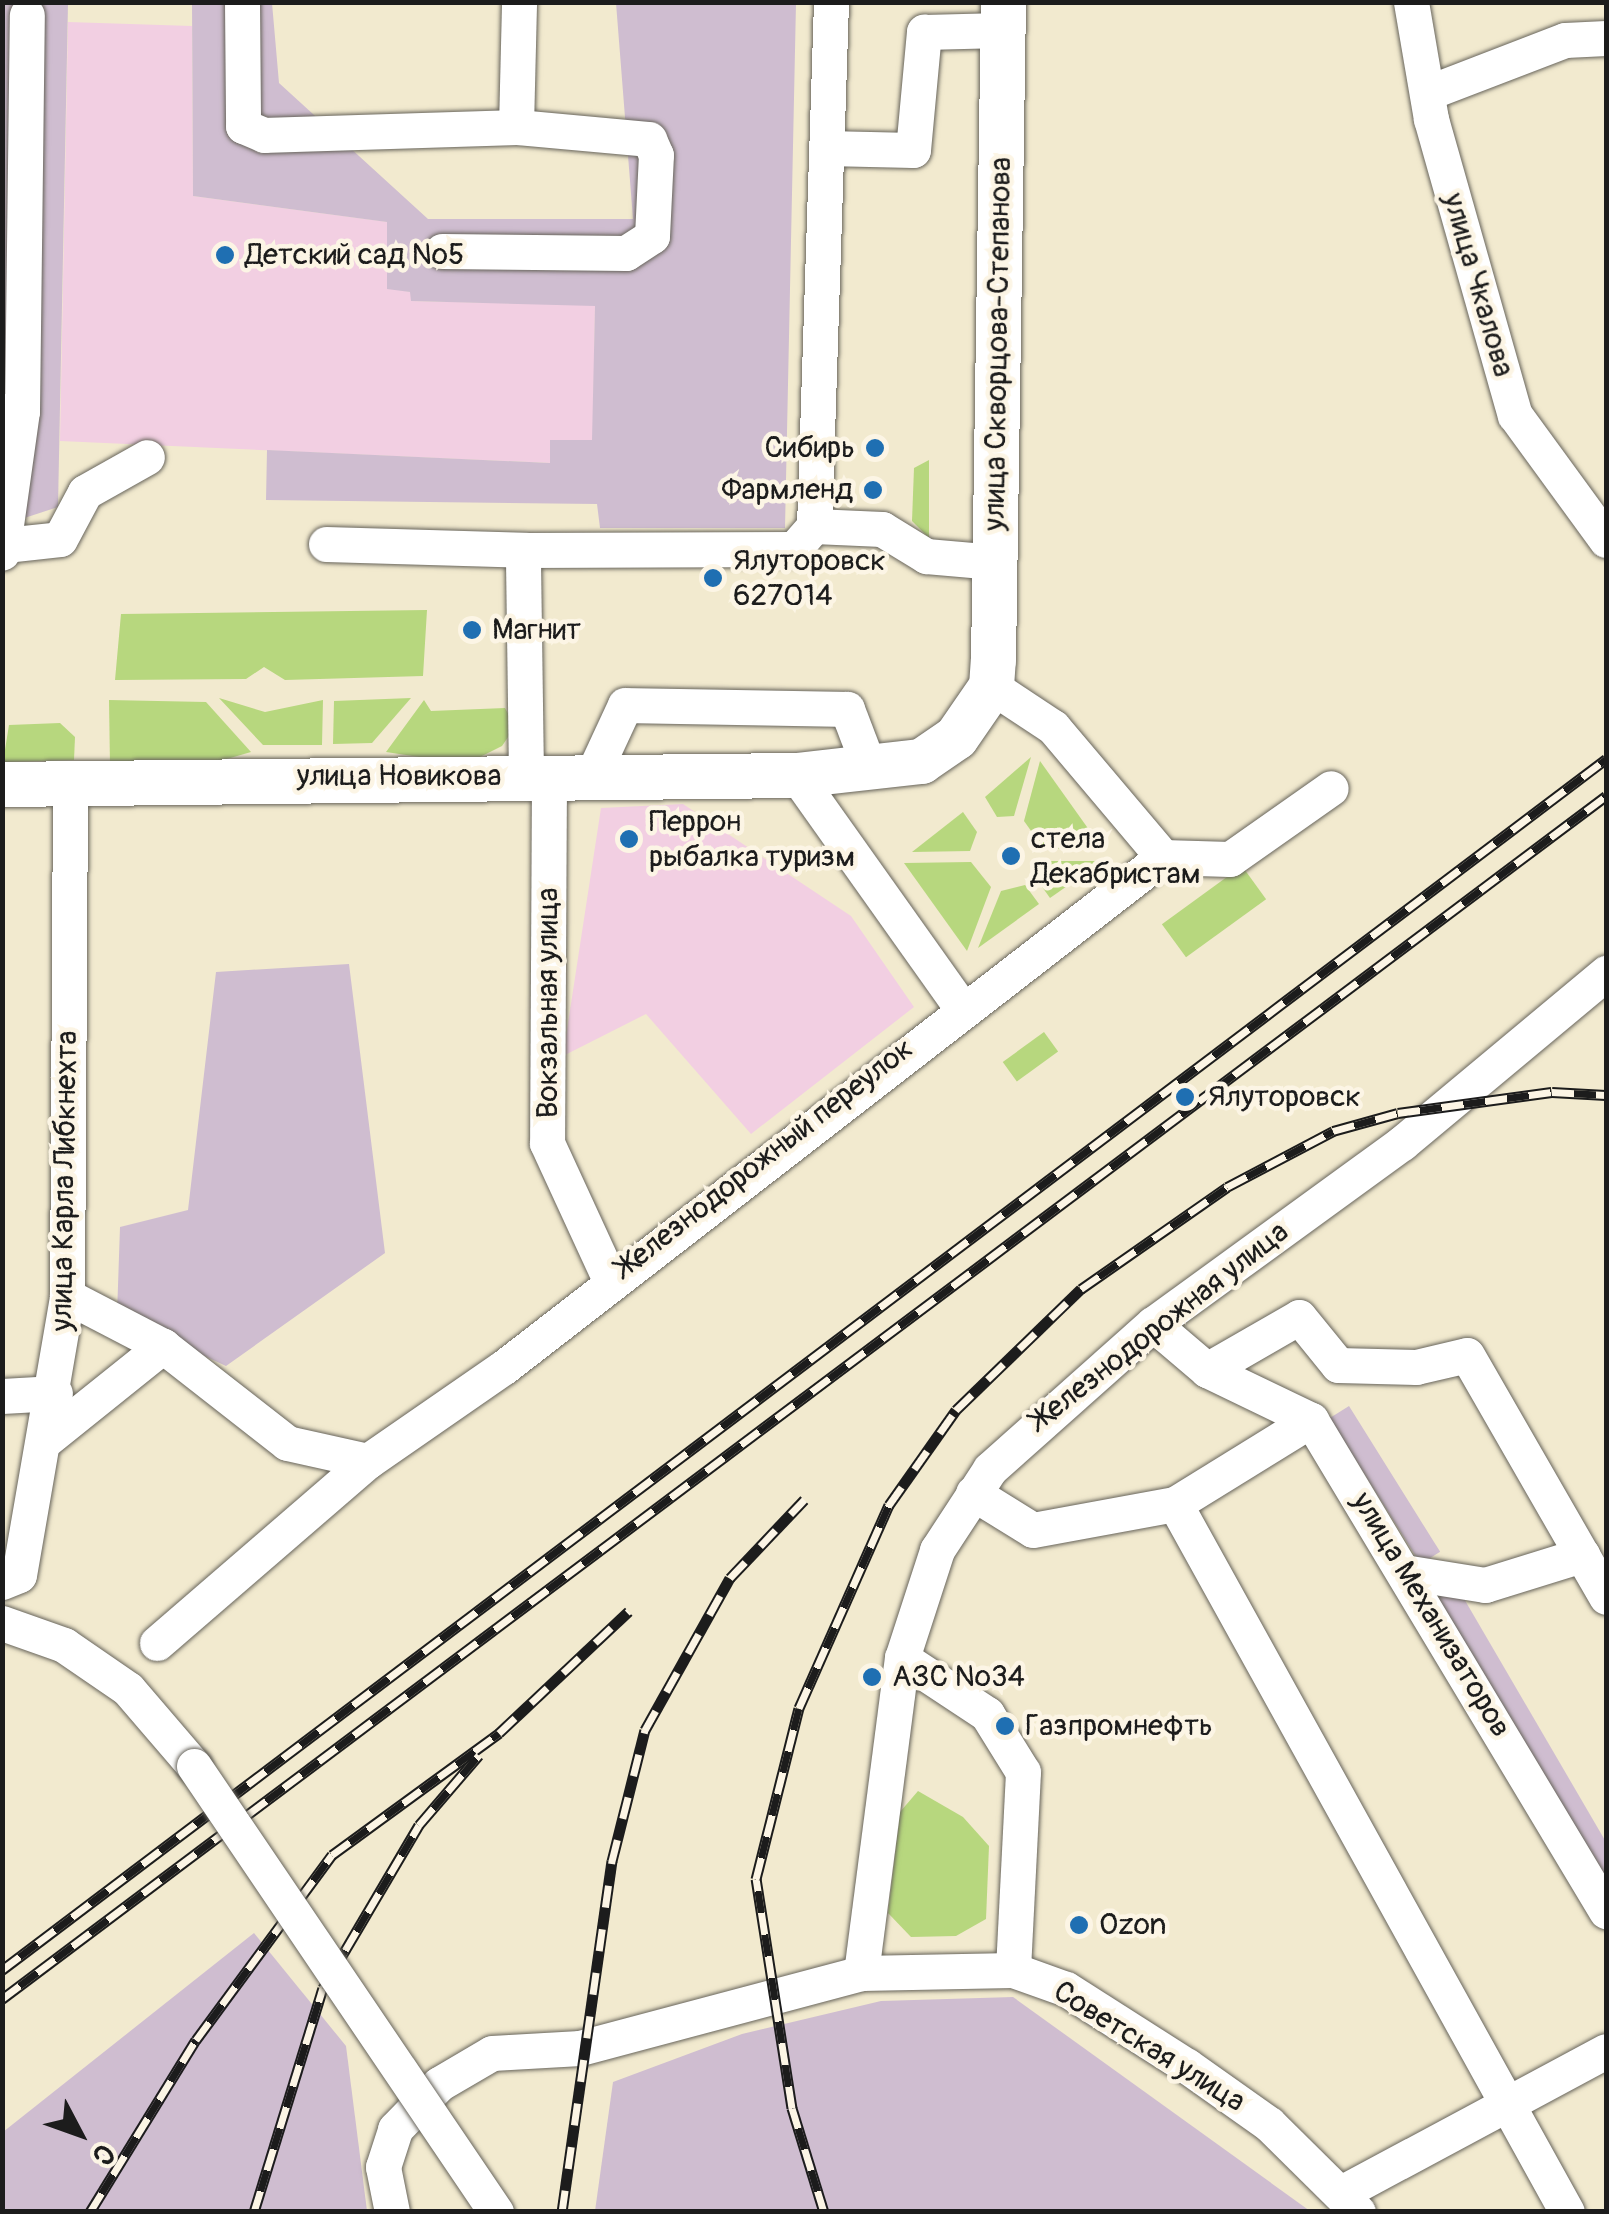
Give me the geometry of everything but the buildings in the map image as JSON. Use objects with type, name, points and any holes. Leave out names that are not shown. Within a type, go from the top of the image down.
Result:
[{"type":"main road","name":"улица Скворцова-Степанова","points":[[991,686],[1002,16]]},
{"type":"main road","name":"улица Новикова","points":[[2,784],[556,775],[796,776],[920,761],[956,737],[991,686]]},
{"type":"street","points":[[242,2],[243,126],[264,134],[516,126],[648,139],[656,154],[652,236],[626,253],[442,251]]},
{"type":"street","points":[[516,126],[518,2]]},
{"type":"street","points":[[326,544],[523,550],[794,549],[814,526],[831,2]]},
{"type":"street","name":"улица Чкалова","points":[[1411,2],[1427,93],[1515,415],[1606,540]]},
{"type":"street","points":[[27,15],[4,549],[60,538],[85,492],[147,457]]},
{"type":"street","points":[[826,148],[914,150],[924,32],[1002,16]]},
{"type":"street","points":[[1427,93],[1565,40],[1606,38]]},
{"type":"street","points":[[814,526],[882,529],[926,556],[995,562]]},
{"type":"street","name":"Вокзальная улица","points":[[523,550],[556,775],[547,1143],[609,1278]]},
{"type":"street","points":[[991,686],[1054,727],[1163,857],[1230,860],[1331,788]]},
{"type":"street","points":[[556,775],[624,704],[847,709],[869,767]]},
{"type":"street","points":[[796,776],[962,1007]]},
{"type":"street","name":"улица Карла Либкнехта","points":[[11,1578],[55,1393],[68,1296],[70,783]]},
{"type":"street","name":"Железнодорожный переулок","points":[[157,1643],[368,1461],[504,1367],[609,1278],[1163,857]]},
{"type":"street","name":"Железнодорожная улица","points":[[860,1973],[902,1658],[937,1550],[973,1492],[1026,1430],[1154,1324],[1402,1143],[1606,973]]},
{"type":"street","points":[[68,1296],[163,1346],[287,1443],[368,1461]]},
{"type":"street","points":[[1207,1370],[1300,1316],[1338,1365],[1416,1368],[1467,1355],[1606,1597]]},
{"type":"street","points":[[1154,1324],[1207,1370],[1311,1420]]},
{"type":"street","points":[[43,1442],[163,1346]]},
{"type":"street","points":[[2,1396],[55,1393]]},
{"type":"street","points":[[973,1492],[1033,1530],[1175,1504],[1311,1420]]},
{"type":"street","name":"улица Механизаторов","points":[[1311,1420],[1410,1573],[1606,1911]]},
{"type":"street","points":[[1175,1504],[1566,2212]]},
{"type":"street","points":[[1410,1573],[1485,1585],[1582,1556]]},
{"type":"street","points":[[2,1623],[64,1645],[128,1689],[194,1766],[496,2212]]},
{"type":"street","points":[[902,1658],[987,1714],[1024,1772],[1013,1970]]},
{"type":"street","name":"Советская улица","points":[[392,2212],[383,2167],[395,2129],[439,2084],[492,2053],[580,2048],[860,1973],[1013,1970],[1066,1989],[1186,2066],[1350,2202]]},
{"type":"street","points":[[1350,2202],[1507,2104],[1606,2050]]},
{"type":"shaded area","points":[[3,3],[68,3],[58,507],[3,525]]},
{"type":"shaded area","points":[[192,3],[272,3],[279,83],[428,219],[633,219],[616,3],[796,3],[785,528],[600,528],[597,504],[266,500],[267,450],[550,463],[550,440],[592,440],[595,306],[411,301],[410,292],[387,289],[387,222],[193,196]]},
{"type":"shaded area","name":"Детский сад №5","points":[[68,22],[192,26],[193,196],[388,222],[387,288],[411,292],[411,301],[595,305],[593,440],[551,463],[60,441]]},
{"type":"shaded area","points":[[683,804],[851,916],[914,1007],[751,1134],[646,1014],[563,1056],[601,808]]},
{"type":"shaded area","points":[[349,964],[385,1253],[226,1366],[117,1315],[120,1227],[188,1210],[216,972]]},
{"type":"shaded area","points":[[1349,1406],[1440,1552],[1421,1564],[1329,1418]]},
{"type":"shaded area","points":[[1456,1585],[1606,1842],[1606,1895],[1432,1599]]},
{"type":"shaded area","points":[[254,1933],[346,2046],[367,2211],[3,2211],[3,2132]]},
{"type":"shaded area","points":[[1013,1997],[1310,2211],[595,2211],[613,2082],[742,2034],[881,2001]]},
{"type":"green space","points":[[929,460],[929,538],[912,521],[914,468]]},
{"type":"green space","points":[[427,610],[423,676],[285,680],[264,667],[246,679],[115,680],[121,614]]},
{"type":"green space","points":[[219,698],[265,712],[323,700],[322,745],[263,745]]},
{"type":"green space","points":[[411,698],[372,743],[333,744],[334,701]]},
{"type":"green space","points":[[109,700],[206,702],[251,752],[199,767],[110,766]]},
{"type":"green space","points":[[424,700],[431,711],[505,708],[515,727],[502,746],[466,764],[386,752]]},
{"type":"green space","points":[[60,723],[75,737],[74,760],[3,762],[9,725]]},
{"type":"green space","points":[[1031,757],[1014,816],[997,817],[985,797]]},
{"type":"green space","points":[[1040,761],[1102,848],[1044,849],[1024,821]]},
{"type":"green space","points":[[963,812],[977,832],[970,851],[912,852]]},
{"type":"green space","points":[[1042,861],[1103,861],[1050,898],[1035,877]]},
{"type":"green space","points":[[971,862],[991,887],[967,951],[904,863]]},
{"type":"green space","points":[[1242,866],[1266,899],[1186,957],[1162,924]]},
{"type":"green space","points":[[1025,885],[1039,904],[978,948],[1001,891]]},
{"type":"green space","points":[[1044,1032],[1058,1051],[1017,1081],[1003,1062]]},
{"type":"green space","points":[[918,1791],[963,1817],[989,1846],[986,1919],[956,1936],[911,1937],[888,1913],[900,1812]]},
{"type":"railway","points":[[2,1970],[1606,759]]},
{"type":"railway","points":[[2,1999],[1606,796]]},
{"type":"railway","points":[[824,2212],[792,2108],[756,1879],[799,1708],[889,1505],[956,1410],[1081,1289],[1227,1187],[1333,1131],[1398,1113],[1552,1092],[1606,1095]]},
{"type":"railway","points":[[562,2212],[612,1861],[645,1730],[730,1578],[804,1500]]},
{"type":"railway","points":[[90,2212],[196,2040],[332,1855],[499,1733],[629,1611]]},
{"type":"railway","points":[[254,2212],[323,1988],[419,1825],[479,1755]]},
{"type":"place","name":"Детский сад №5","points":[[225,255]]},
{"type":"place","name":"Сибирь","points":[[875,448]]},
{"type":"place","name":"Фармленд","points":[[873,490]]},
{"type":"place","name":"Ялуторовск 627014","points":[[713,578]]},
{"type":"place","name":"Магнит","points":[[472,630]]},
{"type":"place","name":"Перрон рыбалка туризм","points":[[629,839]]},
{"type":"place","name":"стела Декабристам","points":[[1011,856]]},
{"type":"place","name":"Ялуторовск","points":[[1185,1097]]},
{"type":"place","name":"АЗС №34","points":[[872,1677]]},
{"type":"place","name":"Газпромнефть","points":[[1005,1726]]},
{"type":"place","name":"Ozon","points":[[1079,1925]]}]
